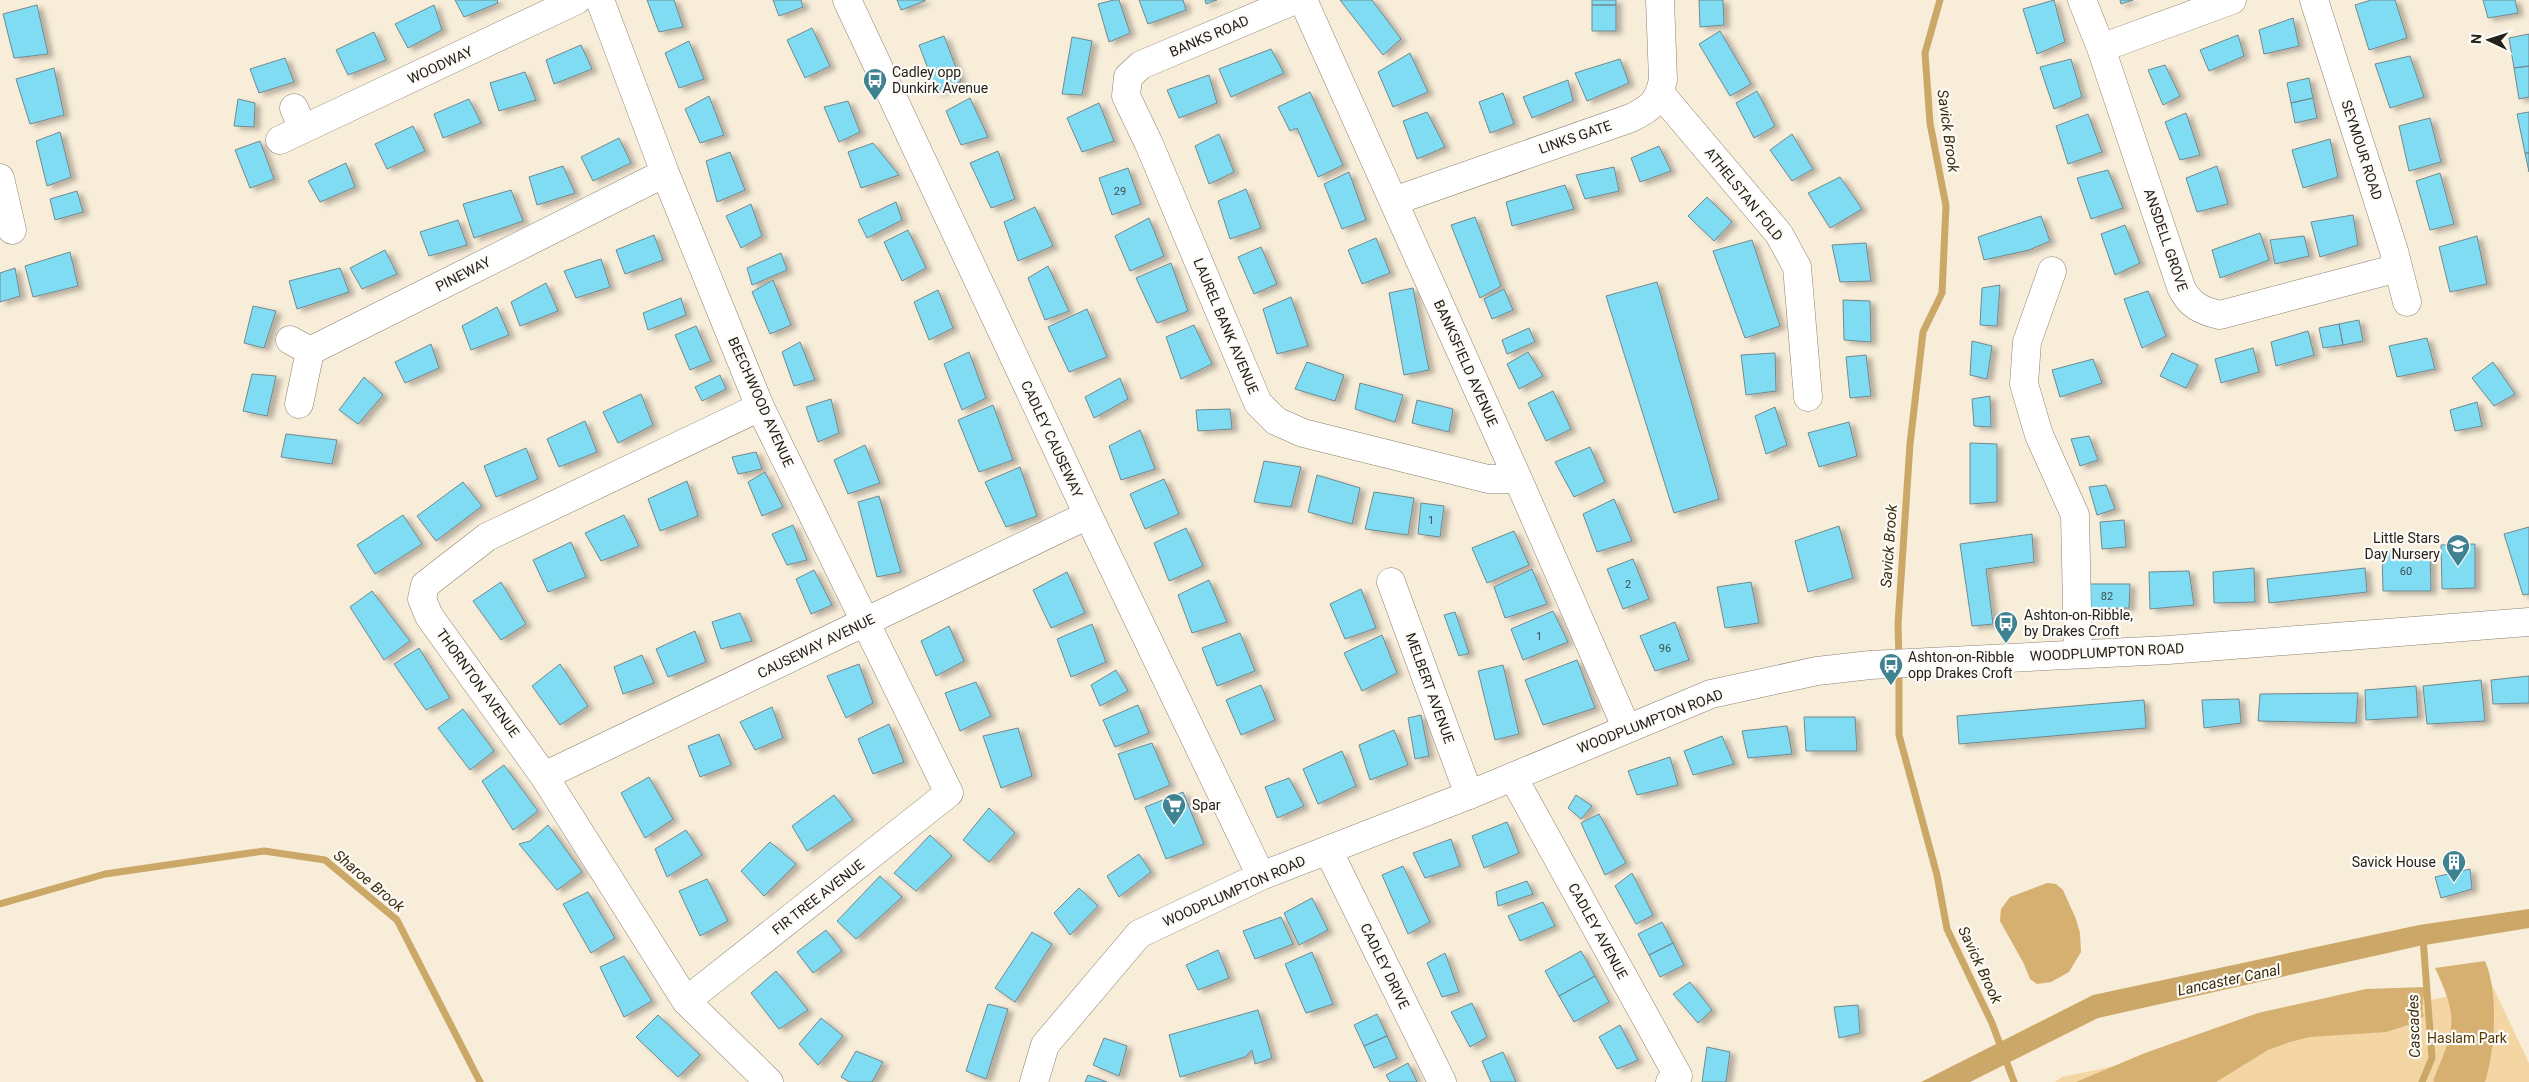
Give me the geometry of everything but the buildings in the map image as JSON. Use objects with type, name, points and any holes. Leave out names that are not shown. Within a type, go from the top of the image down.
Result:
[{"type":"street","name":"WOODWAY","points":[[292,126],[577,0]]},
{"type":"street","name":"BEECHWOOD AVENUE","points":[[600,0],[665,173],[760,407],[949,792]]},
{"type":"street","name":"CADLEY CAUSEWAY","points":[[847,0],[1088,515],[1261,876]]},
{"type":"street","name":"BANKS ROAD","points":[[1128,77],[1141,64],[1294,0]]},
{"type":"street","name":"BANKSFIELD AVENUE","points":[[1303,0],[1518,479],[1626,728]]},
{"type":"street","points":[[1660,0],[1663,80],[1660,93]]},
{"type":"street","name":"ANSDELL GROVE","points":[[2082,0],[2102,48],[2180,287],[2192,304],[2204,312],[2220,315],[2398,268]]},
{"type":"street","points":[[2102,48],[2232,0]]},
{"type":"street","name":"SEYMOUR ROAD","points":[[2314,0],[2407,302]]},
{"type":"street","name":"LAUREL BANK AVENUE","points":[[1128,77],[1126,96],[1149,144],[1258,403],[1276,422],[1303,433],[1488,479],[1518,479]]},
{"type":"street","name":"LINKS GATE","points":[[1394,201],[1632,118],[1651,108],[1660,93]]},
{"type":"street","name":"ATHELSTAN FOLD","points":[[1660,93],[1779,234],[1797,267],[1808,397]]},
{"type":"street","name":"PINEWAY","points":[[298,404],[300,346],[665,173]]},
{"type":"street","points":[[0,178],[13,230]]},
{"type":"street","points":[[2052,271],[2027,342],[2024,384],[2039,435],[2075,515],[2078,654]]},
{"type":"street","name":"THORNTON AVENUE","points":[[760,407],[487,537],[426,585],[422,599],[429,616],[544,776],[686,1001],[769,1082]]},
{"type":"street","name":"CAUSEWAY AVENUE","points":[[544,776],[1088,515]]},
{"type":"street","name":"MELBERT AVENUE","points":[[1391,582],[1469,795]]},
{"type":"street","name":"WOODPLUMPTON ROAD","points":[[1034,1082],[1045,1045],[1139,934],[1261,876],[1469,795],[1626,728],[1712,694],[1817,671],[1870,665],[2168,650],[2529,622]]},
{"type":"street","name":"CADLEY AVENUE","points":[[1513,777],[1678,1076],[1670,1082]]},
{"type":"street","name":"FIR TREE AVENUE","points":[[686,1001],[949,792]]},
{"type":"street","name":"CADLEY DRIVE","points":[[1328,850],[1442,1082]]},
{"type":"green space","points":[[2047,883],[2056,884],[2063,890],[2076,919],[2080,933],[2081,952],[2069,972],[2051,982],[2037,984],[2030,979],[2024,964],[2000,921],[2001,909],[2010,897]]},
{"type":"green space","points":[[2485,961],[2492,988],[2494,1021],[2491,1054],[2485,1082],[2435,1082],[2433,1081],[2446,1049],[2451,1025],[2451,1013],[2443,986],[2435,968]]},
{"type":"green space","points":[[2425,987],[2422,1011],[2424,1016],[2408,1025],[2386,1032],[2310,1037],[2290,1042],[2268,1050],[2216,1082],[2076,1082],[2145,1053],[2258,1013],[2366,989]]},
{"type":"green space","name":"Haslam Park","points":[[2493,987],[2529,1063],[2529,1082],[2055,1082],[2062,1077]]},
{"type":"water","name":"Lancaster Canal","points":[[2529,909],[2529,928],[2419,946],[2098,1018],[1970,1082],[1921,1082],[2093,995],[2419,925]]},
{"type":"waterway","name":"Savick Brook","points":[[1899,659],[1898,624],[1910,444],[1923,332],[1942,293],[1946,206],[1930,123],[1925,53],[1940,0]]},
{"type":"waterway","name":"Savick Brook","points":[[1899,670],[1899,735],[1937,875],[1947,929],[1992,1023],[2014,1082]]},
{"type":"waterway","name":"Sharoe Brook","points":[[0,904],[105,874],[264,851],[325,860],[397,920],[480,1082]]},
{"type":"waterway","name":"Cascades","points":[[2422,1082],[2432,1058],[2423,938]]},
{"type":"place","name":"Cadley opp Dunkirk Avenue","points":[[875,101]]},
{"type":"place","name":"Little Stars Day Nursery","points":[[2458,567]]},
{"type":"place","name":"Ashton-on-Ribble, by Drakes Croft","points":[[2006,644]]},
{"type":"place","name":"Ashton-on-Ribble opp Drakes Croft","points":[[1891,686]]},
{"type":"place","name":"Spar","points":[[1174,826]]},
{"type":"place","name":"Savick House","points":[[2454,883]]}]
